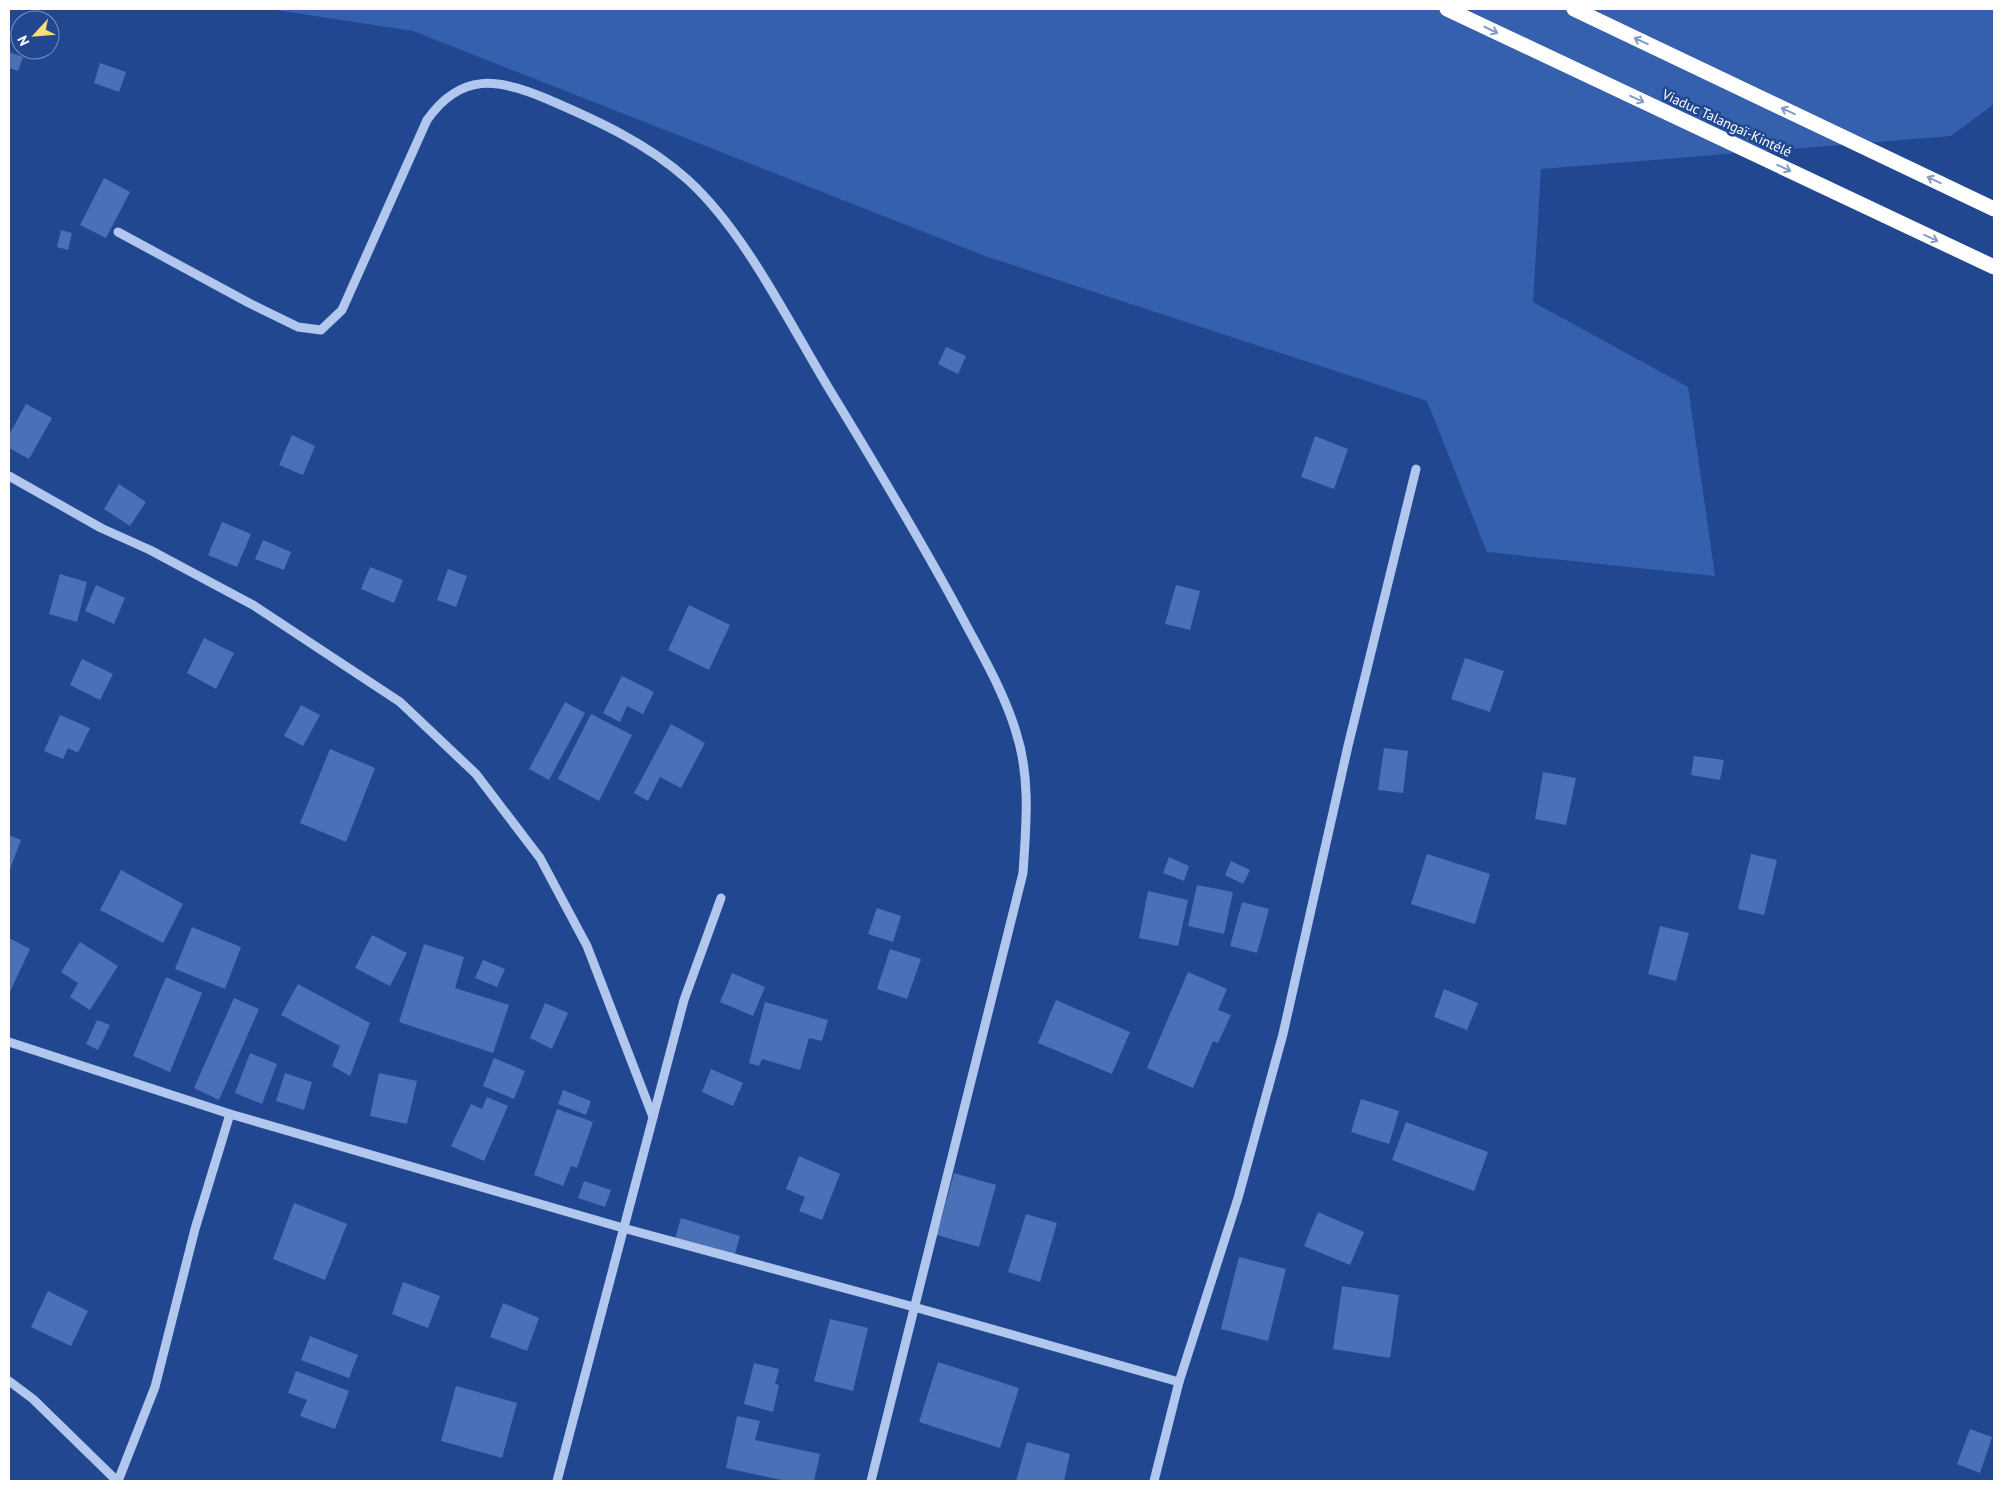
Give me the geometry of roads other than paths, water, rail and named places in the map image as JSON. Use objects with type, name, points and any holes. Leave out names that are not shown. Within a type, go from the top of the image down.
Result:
[{"type":"highway","name":"Viaduc Talangaï-Kintélé","points":[[1446,9],[1994,267]]},
{"type":"highway","points":[[1574,9],[1994,209]]},
{"type":"street","points":[[118,232],[298,327],[321,330],[342,310],[428,120],[439,104],[450,94],[468,85],[490,82],[519,87],[591,118],[636,142],[688,180],[737,237],[920,539],[995,679],[1017,733],[1028,802],[1023,873],[871,1481]]},
{"type":"street","points":[[1154,1481],[1179,1382],[1238,1198],[1283,1034],[1348,746],[1416,469]]},
{"type":"street","points":[[9,476],[101,528],[150,550],[253,605],[400,702],[476,774],[540,858],[587,946],[653,1117]]},
{"type":"street","points":[[557,1481],[684,1000],[721,898]]},
{"type":"street","points":[[9,1042],[230,1114],[623,1228],[914,1307],[1179,1382]]},
{"type":"street","points":[[9,1381],[33,1399],[118,1481],[155,1387],[195,1229],[230,1114]]}]
